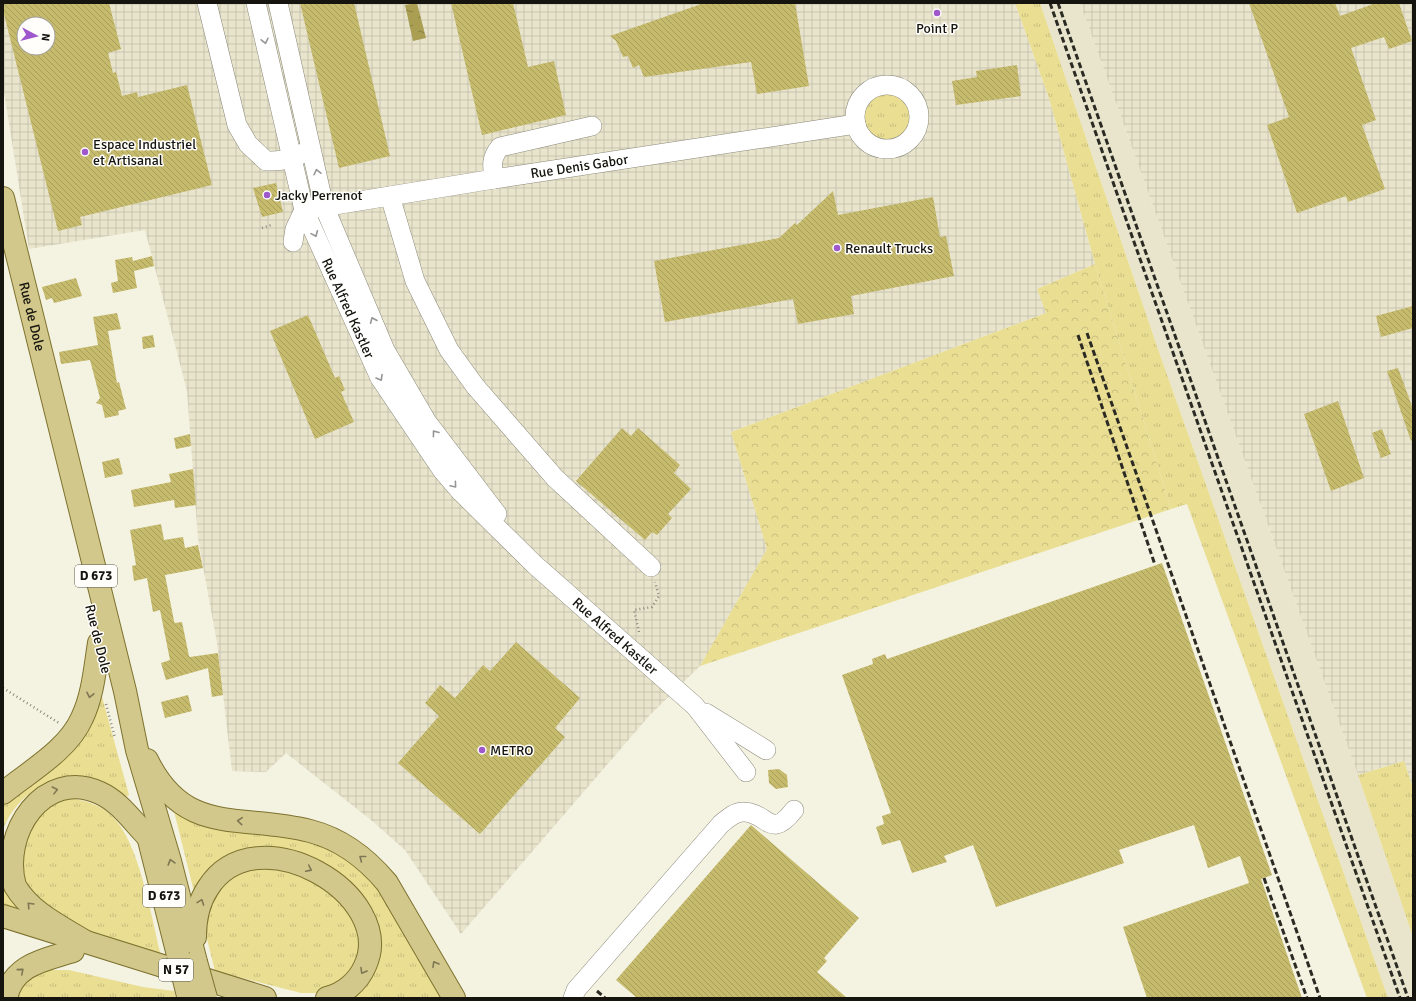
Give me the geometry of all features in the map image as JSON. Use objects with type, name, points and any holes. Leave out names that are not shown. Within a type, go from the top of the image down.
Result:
[{"type":"main road","name":"Rue de Dole","points":[[3,198],[125,692],[155,834]]},
{"type":"main road","name":"Rue de Dole","points":[[3,257],[99,643],[190,957],[194,997]]},
{"type":"main road","points":[[3,793],[50,756],[72,734],[82,718],[92,686],[99,643]]},
{"type":"main road","points":[[125,692],[147,760],[155,776],[167,791],[192,809],[206,816],[228,820],[274,824],[312,831],[342,845],[360,856],[374,868],[387,883],[454,998]]},
{"type":"main road","points":[[80,946],[35,910],[23,898],[14,884],[8,868],[7,853],[10,835],[16,820],[27,806],[39,796],[50,791],[65,788],[80,788],[98,792],[111,798],[155,834]]},
{"type":"main road","points":[[190,957],[197,911],[203,895],[212,881],[222,871],[234,864],[256,857],[269,856],[296,863],[323,876],[345,892],[362,915],[369,937],[368,961],[362,973],[354,984],[342,993],[327,998]]},
{"type":"main road","name":"N 57","points":[[3,916],[80,946],[228,998]]},
{"type":"main road","name":"N 57","points":[[3,928],[80,946],[266,998]]},
{"type":"main road","points":[[6,998],[8,990],[15,977],[23,969],[32,964],[80,946]]},
{"type":"street","points":[[207,3],[237,126],[248,144],[266,161],[293,159],[311,148]]},
{"type":"street","name":"Rue Alfred Kastler","points":[[256,3],[304,210],[380,378],[451,481],[535,564],[695,706],[766,750]]},
{"type":"street","name":"Rue Alfred Kastler","points":[[278,3],[324,206],[385,350],[427,422],[535,564]]},
{"type":"street","name":"Rue Denis Gabor","points":[[304,210],[494,179],[856,124]]},
{"type":"street","points":[[494,179],[492,164],[494,154],[500,147],[592,126]]},
{"type":"street","points":[[390,196],[415,281],[449,350],[475,386],[555,478],[651,567]]},
{"type":"street","points":[[293,242],[295,229],[304,210]]},
{"type":"street","name":"Rue Alfred Kastler","points":[[695,706],[746,772]]},
{"type":"street","name":"Rue de Dole","points":[[155,834],[167,791]]},
{"type":"street","points":[[573,998],[576,990],[721,824],[733,815],[741,812],[751,813],[768,822],[778,825],[785,822],[794,810]]},
{"type":"path","points":[[262,228],[271,225]]},
{"type":"path","points":[[639,632],[634,610],[652,607],[659,596],[651,567]]},
{"type":"path","points":[[92,686],[101,688],[116,739]]},
{"type":"path","points":[[3,688],[60,724]]},
{"type":"shaded area","points":[[3,3],[1015,3],[1049,98],[1095,264],[1037,289],[1046,313],[731,432],[767,549],[700,666],[650,715],[461,934],[405,850],[371,820],[286,753],[266,772],[232,771],[217,643],[198,539],[187,391],[145,230],[29,249],[3,86]]},
{"type":"shaded area","points":[[1040,3],[1080,3],[1358,775],[1413,937],[1413,998],[1388,998],[1159,352]]},
{"type":"shaded area","points":[[1080,3],[1413,3],[1413,788],[1404,761],[1358,775]]},
{"type":"green space","points":[[1015,3],[1040,3],[1159,352],[1388,998],[1367,998],[1187,504],[1171,509],[1095,264],[1049,98]]},
{"type":"green space","points":[[886,94],[895,96],[903,101],[908,109],[910,118],[908,127],[903,135],[895,140],[886,142],[877,140],[869,135],[864,127],[862,118],[864,109],[869,101],[877,96]]},
{"type":"green space","points":[[1095,264],[1171,509],[700,666],[767,549],[731,432],[1046,313],[1037,289]]},
{"type":"green space","points":[[101,693],[129,795],[122,799],[58,782],[46,784],[30,793],[22,800],[10,815],[3,831],[3,803]]},
{"type":"green space","points":[[1404,761],[1413,788],[1413,937],[1358,775]]},
{"type":"green space","points":[[76,799],[95,805],[112,816],[130,843],[143,880],[160,952],[158,954],[79,928],[48,913],[18,872],[21,828],[56,800]]},
{"type":"green space","points":[[173,807],[313,843],[334,852],[353,865],[380,890],[444,998],[348,998],[373,970],[377,955],[377,932],[283,851],[195,896]]},
{"type":"green space","points":[[260,864],[316,880],[351,910],[362,945],[348,978],[321,993],[301,993],[215,971],[204,927],[206,908],[222,880]]},
{"type":"green space","points":[[3,880],[4,883],[25,913],[3,906]]},
{"type":"green space","points":[[50,970],[69,970],[143,987],[174,991],[176,998],[16,998],[17,994],[32,975]]},
{"type":"water","points":[[417,3],[426,38],[413,41],[405,5]]},
{"type":"building","name":"Espace Industriel et Artisanal","points":[[3,3],[109,3],[121,49],[108,53],[113,73],[116,72],[122,96],[137,92],[138,97],[187,85],[212,185],[80,217],[82,225],[58,231],[3,10]]},
{"type":"building","points":[[300,3],[354,3],[390,156],[339,168]]},
{"type":"building","points":[[451,3],[513,3],[528,67],[554,61],[566,115],[482,135]]},
{"type":"building","points":[[704,3],[795,3],[809,86],[757,94],[751,62],[644,77],[639,65],[633,68],[628,56],[623,57],[616,41],[610,36]]},
{"type":"building","points":[[1249,3],[1335,3],[1340,16],[1376,3],[1399,3],[1412,41],[1389,49],[1384,37],[1351,48],[1376,120],[1362,125],[1385,189],[1348,202],[1346,196],[1297,213],[1267,125],[1289,117]]},
{"type":"building","points":[[1017,65],[1021,96],[956,105],[952,81],[977,77],[976,71]]},
{"type":"building","name":"Jacky Perrenot","points":[[276,183],[283,212],[262,217],[253,188]]},
{"type":"building","name":"Renault Trucks","points":[[833,191],[838,215],[933,197],[940,237],[946,236],[954,276],[851,296],[854,314],[798,324],[793,299],[665,322],[654,261],[779,238],[795,223],[797,225]]},
{"type":"building","points":[[152,256],[154,266],[134,271],[137,288],[113,293],[111,283],[118,281],[115,260],[132,257],[133,261]]},
{"type":"building","points":[[76,278],[82,296],[54,303],[52,298],[46,300],[42,287]]},
{"type":"building","points":[[1413,306],[1413,328],[1381,337],[1376,316]]},
{"type":"building","points":[[117,313],[121,329],[108,331],[117,383],[119,382],[126,409],[118,411],[119,415],[105,418],[102,405],[96,403],[100,398],[90,360],[61,364],[59,352],[98,345],[93,317]]},
{"type":"building","points":[[308,315],[335,378],[339,376],[345,390],[341,392],[354,422],[315,439],[270,331]]},
{"type":"building","points":[[153,335],[155,347],[143,349],[142,337]]},
{"type":"building","points":[[1398,368],[1413,409],[1413,440],[1411,441],[1387,371]]},
{"type":"building","points":[[1338,401],[1364,478],[1331,491],[1304,414]]},
{"type":"building","points":[[622,428],[631,436],[638,428],[680,465],[674,473],[691,489],[668,514],[672,518],[657,535],[652,532],[645,540],[576,481]]},
{"type":"building","points":[[1382,429],[1391,454],[1381,458],[1372,433]]},
{"type":"building","points":[[190,434],[191,446],[176,449],[174,438]]},
{"type":"building","points":[[119,458],[123,474],[105,478],[102,462]]},
{"type":"building","points":[[193,469],[196,505],[175,508],[174,500],[134,507],[131,490],[171,482],[169,474]]},
{"type":"building","points":[[161,524],[164,540],[183,537],[185,548],[198,545],[203,568],[165,575],[174,621],[175,623],[182,622],[189,656],[218,653],[223,695],[212,697],[208,668],[166,680],[161,663],[170,660],[160,610],[153,612],[147,578],[134,581],[132,566],[136,565],[130,530]]},
{"type":"building","points":[[1162,563],[1272,875],[1261,879],[1302,998],[1147,998],[1123,927],[1249,883],[1240,856],[1208,868],[1194,825],[1119,850],[1124,863],[996,907],[973,845],[944,856],[947,862],[912,873],[900,840],[882,845],[876,827],[884,824],[882,816],[891,813],[842,675],[873,664],[872,659],[885,654],[887,659]]},
{"type":"building","name":"METRO","points":[[516,642],[580,698],[555,728],[565,737],[480,834],[398,763],[439,716],[425,703],[440,685],[455,698],[483,665],[490,671]]},
{"type":"building","points":[[188,695],[192,711],[165,718],[161,702]]},
{"type":"building","points":[[779,769],[787,775],[788,787],[776,789],[769,783],[768,770]]},
{"type":"building","points":[[751,825],[859,918],[824,958],[827,961],[817,972],[847,998],[637,998],[616,980]]},
{"type":"railway","points":[[1050,3],[1400,998]]},
{"type":"railway","points":[[1058,3],[1408,998]]},
{"type":"railway","points":[[1087,333],[1320,998]]},
{"type":"railway","points":[[1078,335],[1155,565]]},
{"type":"railway","points":[[1264,878],[1307,998]]},
{"type":"railway","points":[[597,991],[605,998]]},
{"type":"place","name":"Point P","points":[[937,13]]},
{"type":"place","name":"Espace Industriel et Artisanal","points":[[85,152]]},
{"type":"place","name":"Jacky Perrenot","points":[[267,195]]},
{"type":"place","name":"Renault Trucks","points":[[837,248]]},
{"type":"place","name":"METRO","points":[[482,750]]}]
